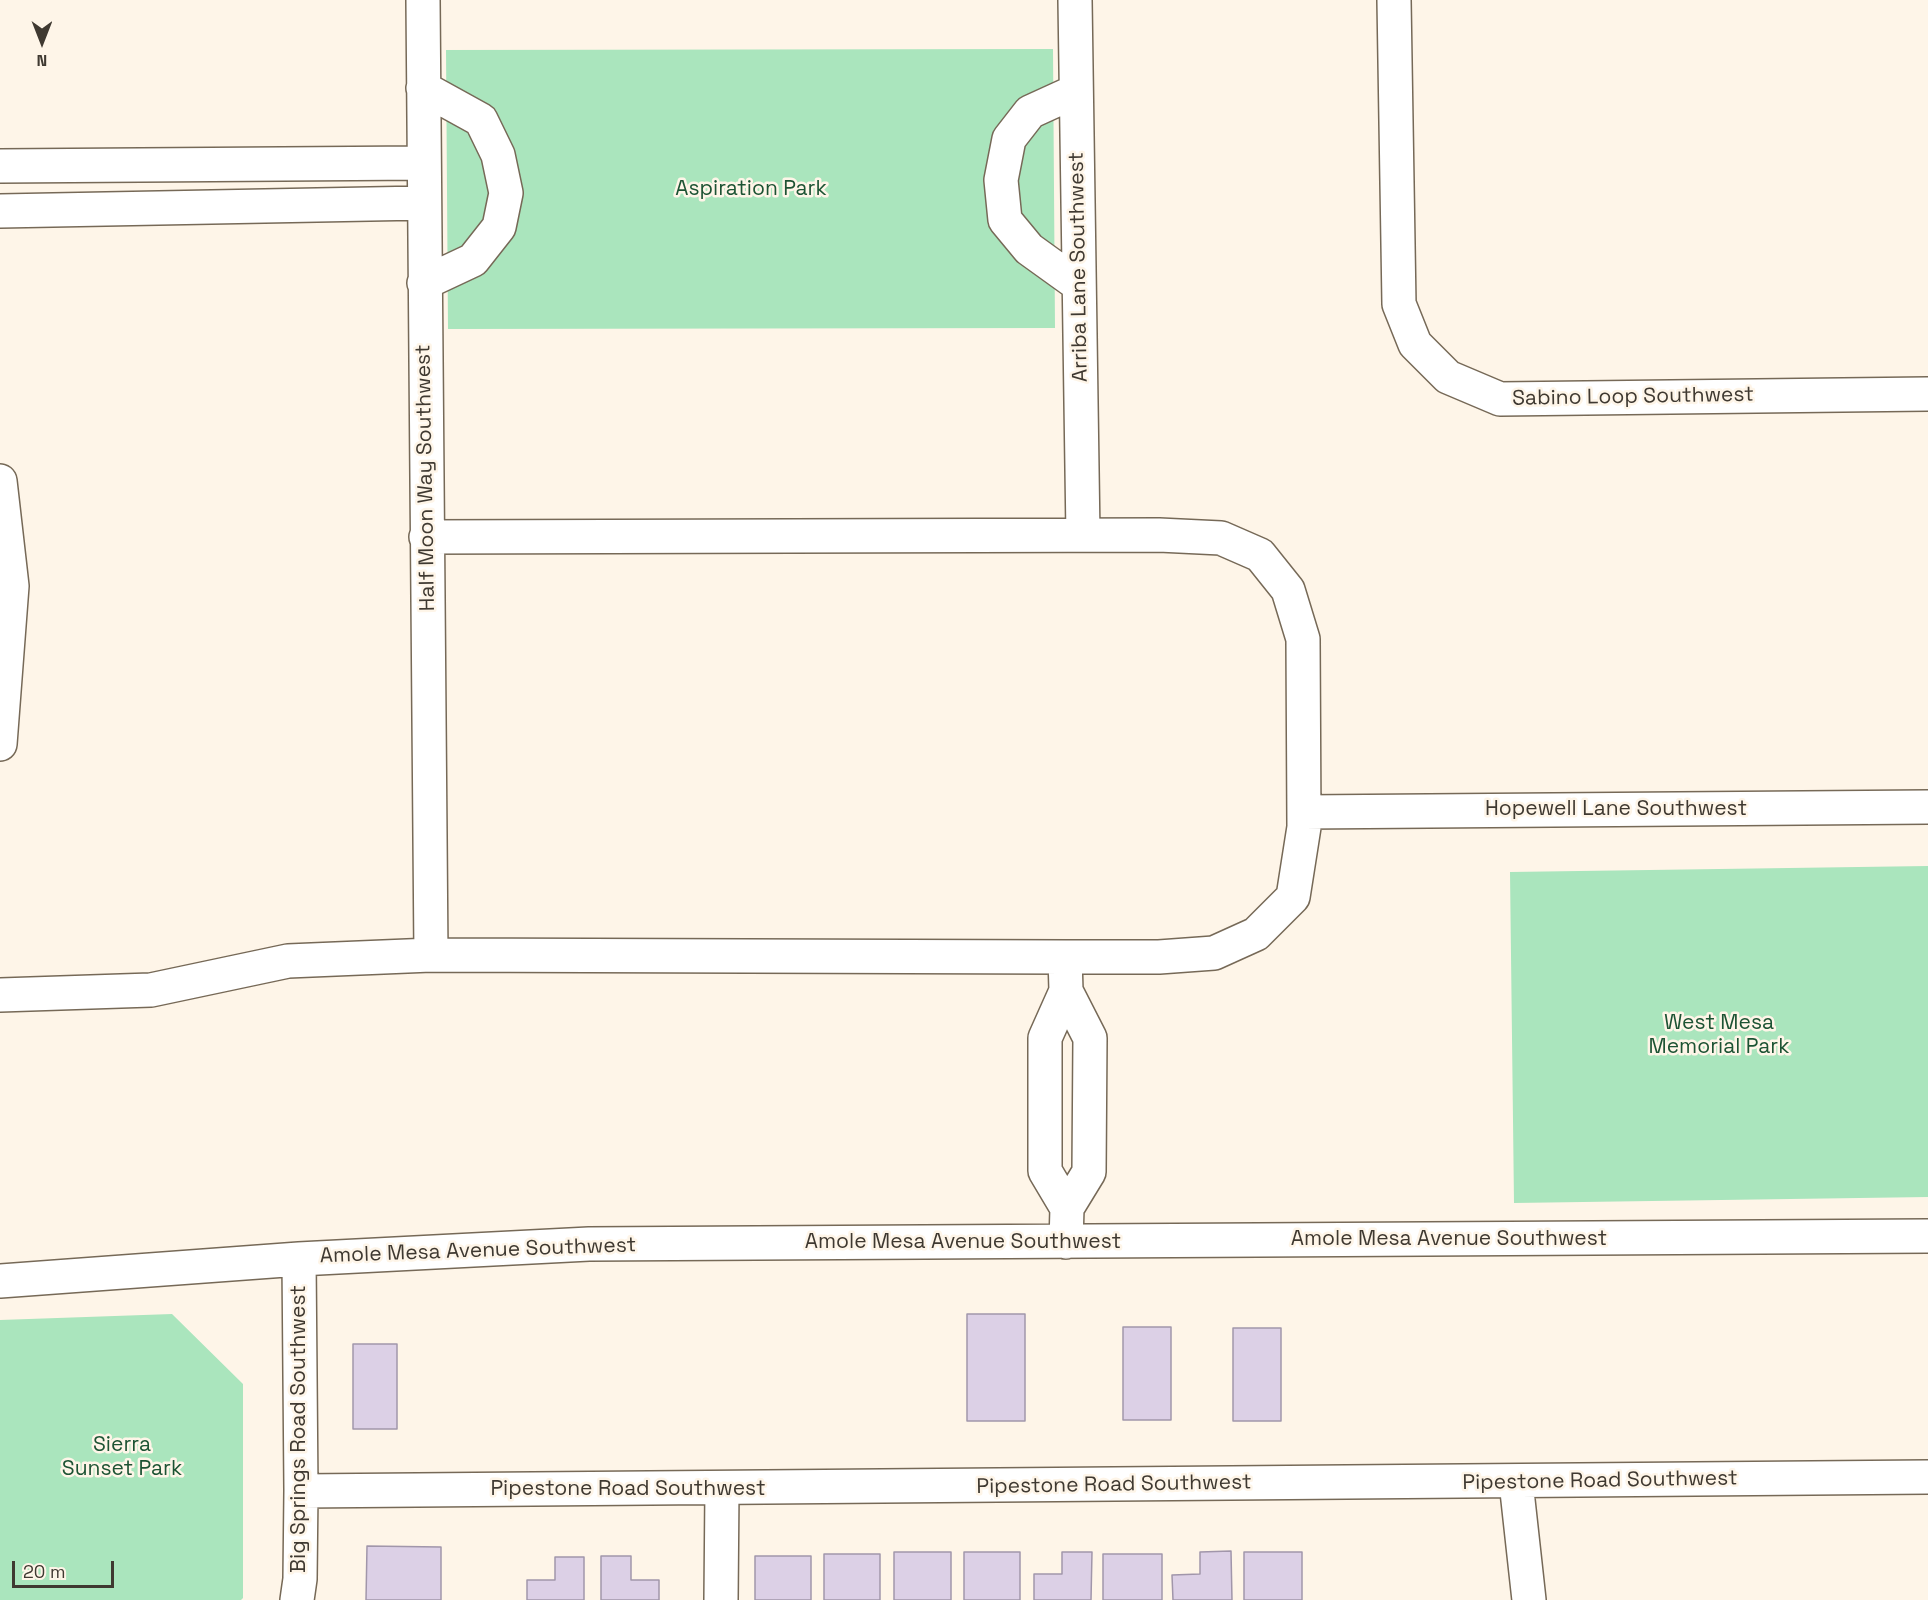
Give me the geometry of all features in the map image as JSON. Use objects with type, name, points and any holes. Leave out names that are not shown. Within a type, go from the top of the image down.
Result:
[{"type":"street","name":"Half Moon Way Southwest","points":[[423,0],[426,537],[432,955]]},
{"type":"street","name":"Arriba Lane Southwest","points":[[1075,0],[1083,535]]},
{"type":"street","name":"Sabino Loop Southwest","points":[[1394,0],[1399,304],[1415,344],[1448,377],[1500,399],[1928,394]]},
{"type":"street","points":[[423,88],[481,120],[498,155],[506,193],[499,227],[474,260],[424,283]]},
{"type":"street","points":[[1076,91],[1030,112],[1009,139],[1001,180],[1005,220],[1029,249],[1079,285]]},
{"type":"street","points":[[0,166],[423,163]]},
{"type":"street","points":[[0,212],[423,203]]},
{"type":"street","points":[[0,481],[6,586],[0,744]]},
{"type":"street","points":[[0,995],[151,990],[288,961],[432,955],[1159,957],[1214,953],[1256,934],[1293,897],[1304,812],[1303,639],[1288,590],[1260,555],[1221,538],[1083,535],[426,537]]},
{"type":"street","name":"Hopewell Lane Southwest","points":[[1304,812],[1928,807]]},
{"type":"street","points":[[1065,957],[1066,991],[1046,1038],[1046,1171],[1067,1208]]},
{"type":"street","points":[[1066,991],[1090,1038],[1089,1172],[1067,1208],[1066,1242]]},
{"type":"street","points":[[1046,1092],[1090,1091]]},
{"type":"street","name":"Amole Mesa Avenue Southwest","points":[[0,1281],[298,1258],[589,1244],[1928,1236]]},
{"type":"street","name":"Big Springs Road Southwest","points":[[297,1600],[300,1579],[301,1491],[298,1258]]},
{"type":"street","name":"Pipestone Road Southwest","points":[[301,1491],[1928,1477]]},
{"type":"street","points":[[1516,1482],[1529,1600]]},
{"type":"street","points":[[721,1600],[722,1489]]},
{"type":"green space","name":"Aspiration Park","points":[[1053,49],[1055,328],[448,329],[446,50]]},
{"type":"green space","name":"West Mesa Memorial Park","points":[[1928,866],[1928,1197],[1514,1203],[1510,872]]},
{"type":"green space","name":"Sierra Sunset Park","points":[[172,1314],[243,1384],[243,1598],[241,1600],[0,1600],[0,1320]]},
{"type":"building","points":[[967,1314],[1025,1314],[1025,1421],[967,1421]]},
{"type":"building","points":[[1123,1327],[1171,1327],[1171,1420],[1123,1420]]},
{"type":"building","points":[[1233,1328],[1281,1328],[1281,1421],[1233,1421]]},
{"type":"building","points":[[353,1344],[397,1344],[397,1429],[353,1429]]},
{"type":"building","points":[[367,1546],[441,1547],[441,1600],[366,1600]]},
{"type":"building","points":[[1231,1551],[1232,1600],[1173,1600],[1172,1575],[1200,1574],[1200,1552]]},
{"type":"building","points":[[894,1552],[951,1552],[951,1600],[894,1600]]},
{"type":"building","points":[[964,1552],[1020,1552],[1020,1600],[964,1600]]},
{"type":"building","points":[[1062,1552],[1092,1552],[1091,1600],[1034,1600],[1034,1574],[1062,1574]]},
{"type":"building","points":[[1244,1552],[1302,1552],[1302,1600],[1244,1600]]},
{"type":"building","points":[[824,1554],[880,1554],[880,1600],[824,1600]]},
{"type":"building","points":[[1103,1554],[1162,1554],[1162,1600],[1103,1600]]},
{"type":"building","points":[[601,1556],[631,1556],[631,1580],[659,1580],[659,1600],[601,1600]]},
{"type":"building","points":[[755,1556],[811,1556],[811,1600],[755,1600]]},
{"type":"building","points":[[555,1557],[584,1557],[584,1600],[527,1600],[527,1580],[555,1580]]}]
